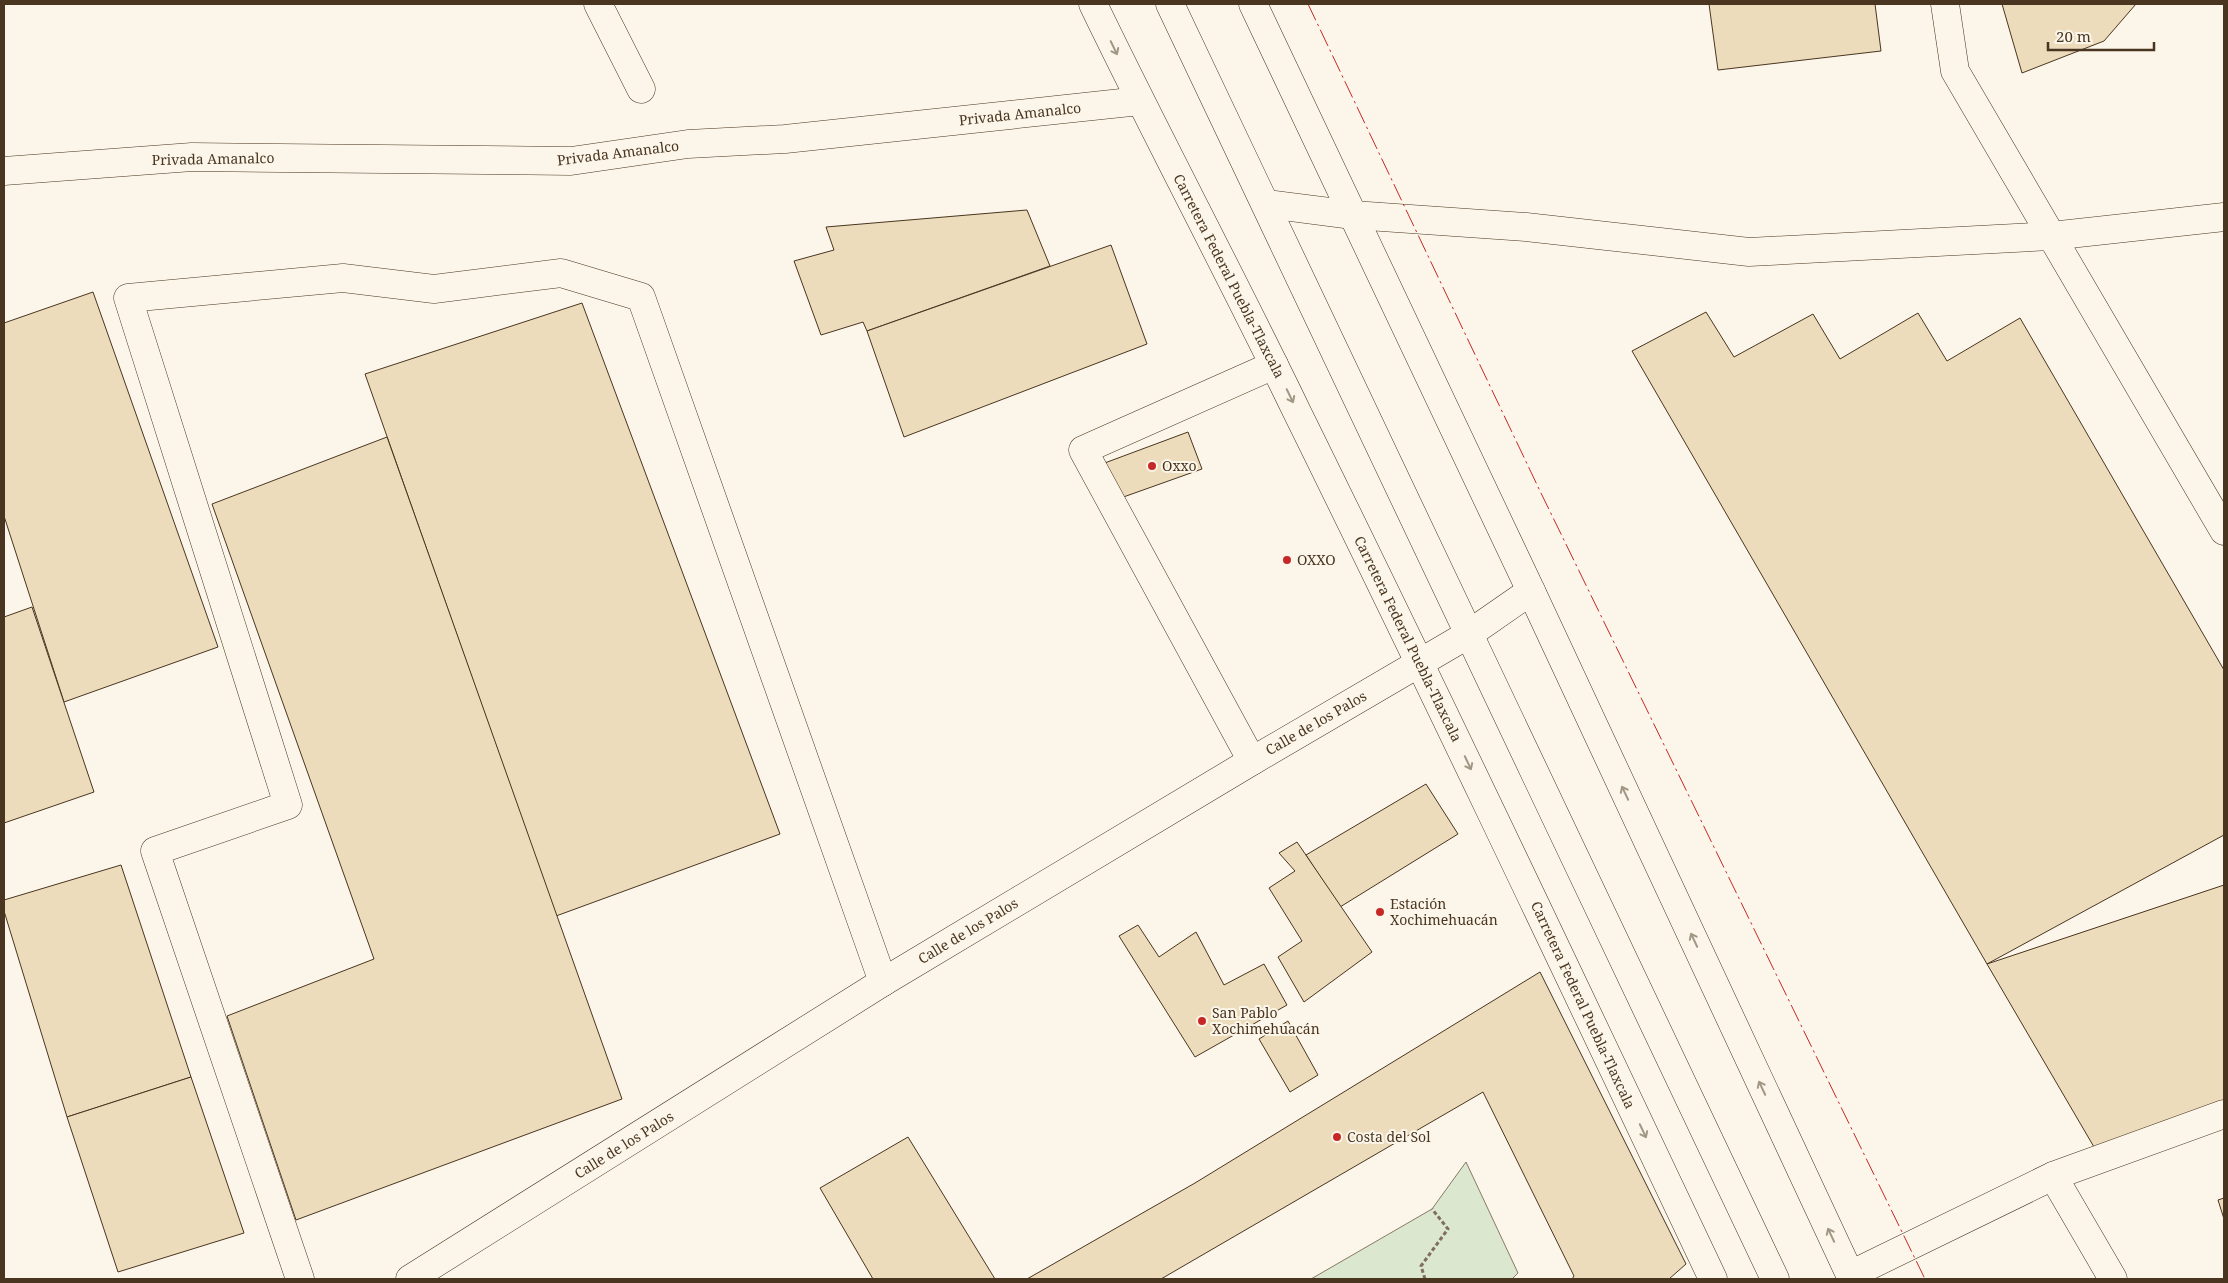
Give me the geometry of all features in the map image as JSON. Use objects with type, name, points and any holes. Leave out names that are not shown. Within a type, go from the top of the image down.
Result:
[{"type":"main road","points":[[598,4],[641,89]]},
{"type":"main road","name":"Carretera Federal Puebla-Tlaxcala","points":[[1093,4],[1274,365],[1420,663],[1713,1279]]},
{"type":"main road","points":[[1170,4],[1775,1279]]},
{"type":"main road","points":[[1253,4],[1531,591],[1850,1277],[2053,1176],[2224,1114]]},
{"type":"main road","points":[[1945,4],[1955,71],[2224,531]]},
{"type":"main road","name":"Privada Amanalco","points":[[4,171],[192,157],[571,161],[688,144],[785,139],[1140,101]]},
{"type":"main road","points":[[1266,204],[1353,215],[1526,227],[1749,252],[2051,236],[2224,217]]},
{"type":"main road","points":[[300,1279],[155,851],[288,805],[128,298],[343,278],[434,289],[561,273],[641,297],[884,982]]},
{"type":"main road","points":[[1252,760],[1083,450],[1274,365]]},
{"type":"main road","name":"Calle de los Palos","points":[[410,1279],[884,982],[1252,760],[1469,634],[1531,591]]},
{"type":"main road","points":[[2053,1176],[2113,1279]]},
{"type":"path","points":[[1425,1279],[1421,1266],[1448,1228],[1432,1209]]},
{"type":"green space","points":[[1466,1162],[1518,1273],[1512,1279],[1311,1279],[1432,1209]]},
{"type":"building","points":[[1709,4],[1875,4],[1881,51],[1718,70]]},
{"type":"building","points":[[2002,4],[2136,4],[2104,41],[2022,73]]},
{"type":"building","points":[[1027,210],[1050,266],[867,331],[863,322],[821,335],[794,261],[834,250],[826,227]]},
{"type":"building","points":[[1111,245],[1147,344],[904,437],[867,331]]},
{"type":"building","points":[[93,292],[218,647],[64,702],[4,516],[4,323]]},
{"type":"building","points":[[582,303],[780,834],[556,916],[365,374]]},
{"type":"building","points":[[1706,312],[1734,357],[1813,314],[1840,359],[1918,313],[1947,361],[2020,318],[2224,670],[2224,835],[1987,964],[1632,351]]},
{"type":"building","name":"Oxxo","points":[[1188,432],[1202,469],[1115,500],[1102,464]]},
{"type":"building","points":[[387,437],[622,1099],[296,1220],[227,1016],[374,959],[212,504]]},
{"type":"building","points":[[32,607],[94,792],[4,823],[4,617]]},
{"type":"building","points":[[1426,784],[1458,834],[1340,907],[1306,855]]},
{"type":"building","points":[[1297,842],[1372,952],[1304,1002],[1278,957],[1302,941],[1269,888],[1295,871],[1279,853]]},
{"type":"building","points":[[121,865],[191,1077],[67,1117],[4,911],[4,900]]},
{"type":"building","points":[[2224,885],[2224,1104],[2094,1147],[1987,964]]},
{"type":"building","points":[[1138,925],[1159,957],[1196,932],[1224,985],[1264,964],[1287,1005],[1195,1057],[1119,936]]},
{"type":"building","name":"Costa del Sol","points":[[1540,972],[1686,1264],[1669,1279],[1572,1279],[1574,1276],[1483,1092],[1161,1279],[1027,1279],[1195,1183]]},
{"type":"building","points":[[1288,1021],[1318,1075],[1290,1092],[1259,1039]]},
{"type":"building","points":[[191,1077],[244,1233],[118,1272],[67,1117]]},
{"type":"building","points":[[908,1137],[995,1279],[873,1279],[820,1188]]},
{"type":"building","points":[[2224,1198],[2224,1219],[2218,1200]]},
{"type":"power","points":[[1308,4],[1540,491],[1925,1279]]},
{"type":"place","name":"Oxxo","points":[[1152,466]]},
{"type":"place","name":"OXXO","points":[[1287,560]]},
{"type":"place","name":"Estación Xochimehuacán","points":[[1380,912]]},
{"type":"place","name":"San Pablo Xochimehuacán","points":[[1202,1021]]},
{"type":"place","name":"Costa del Sol","points":[[1337,1137]]}]
